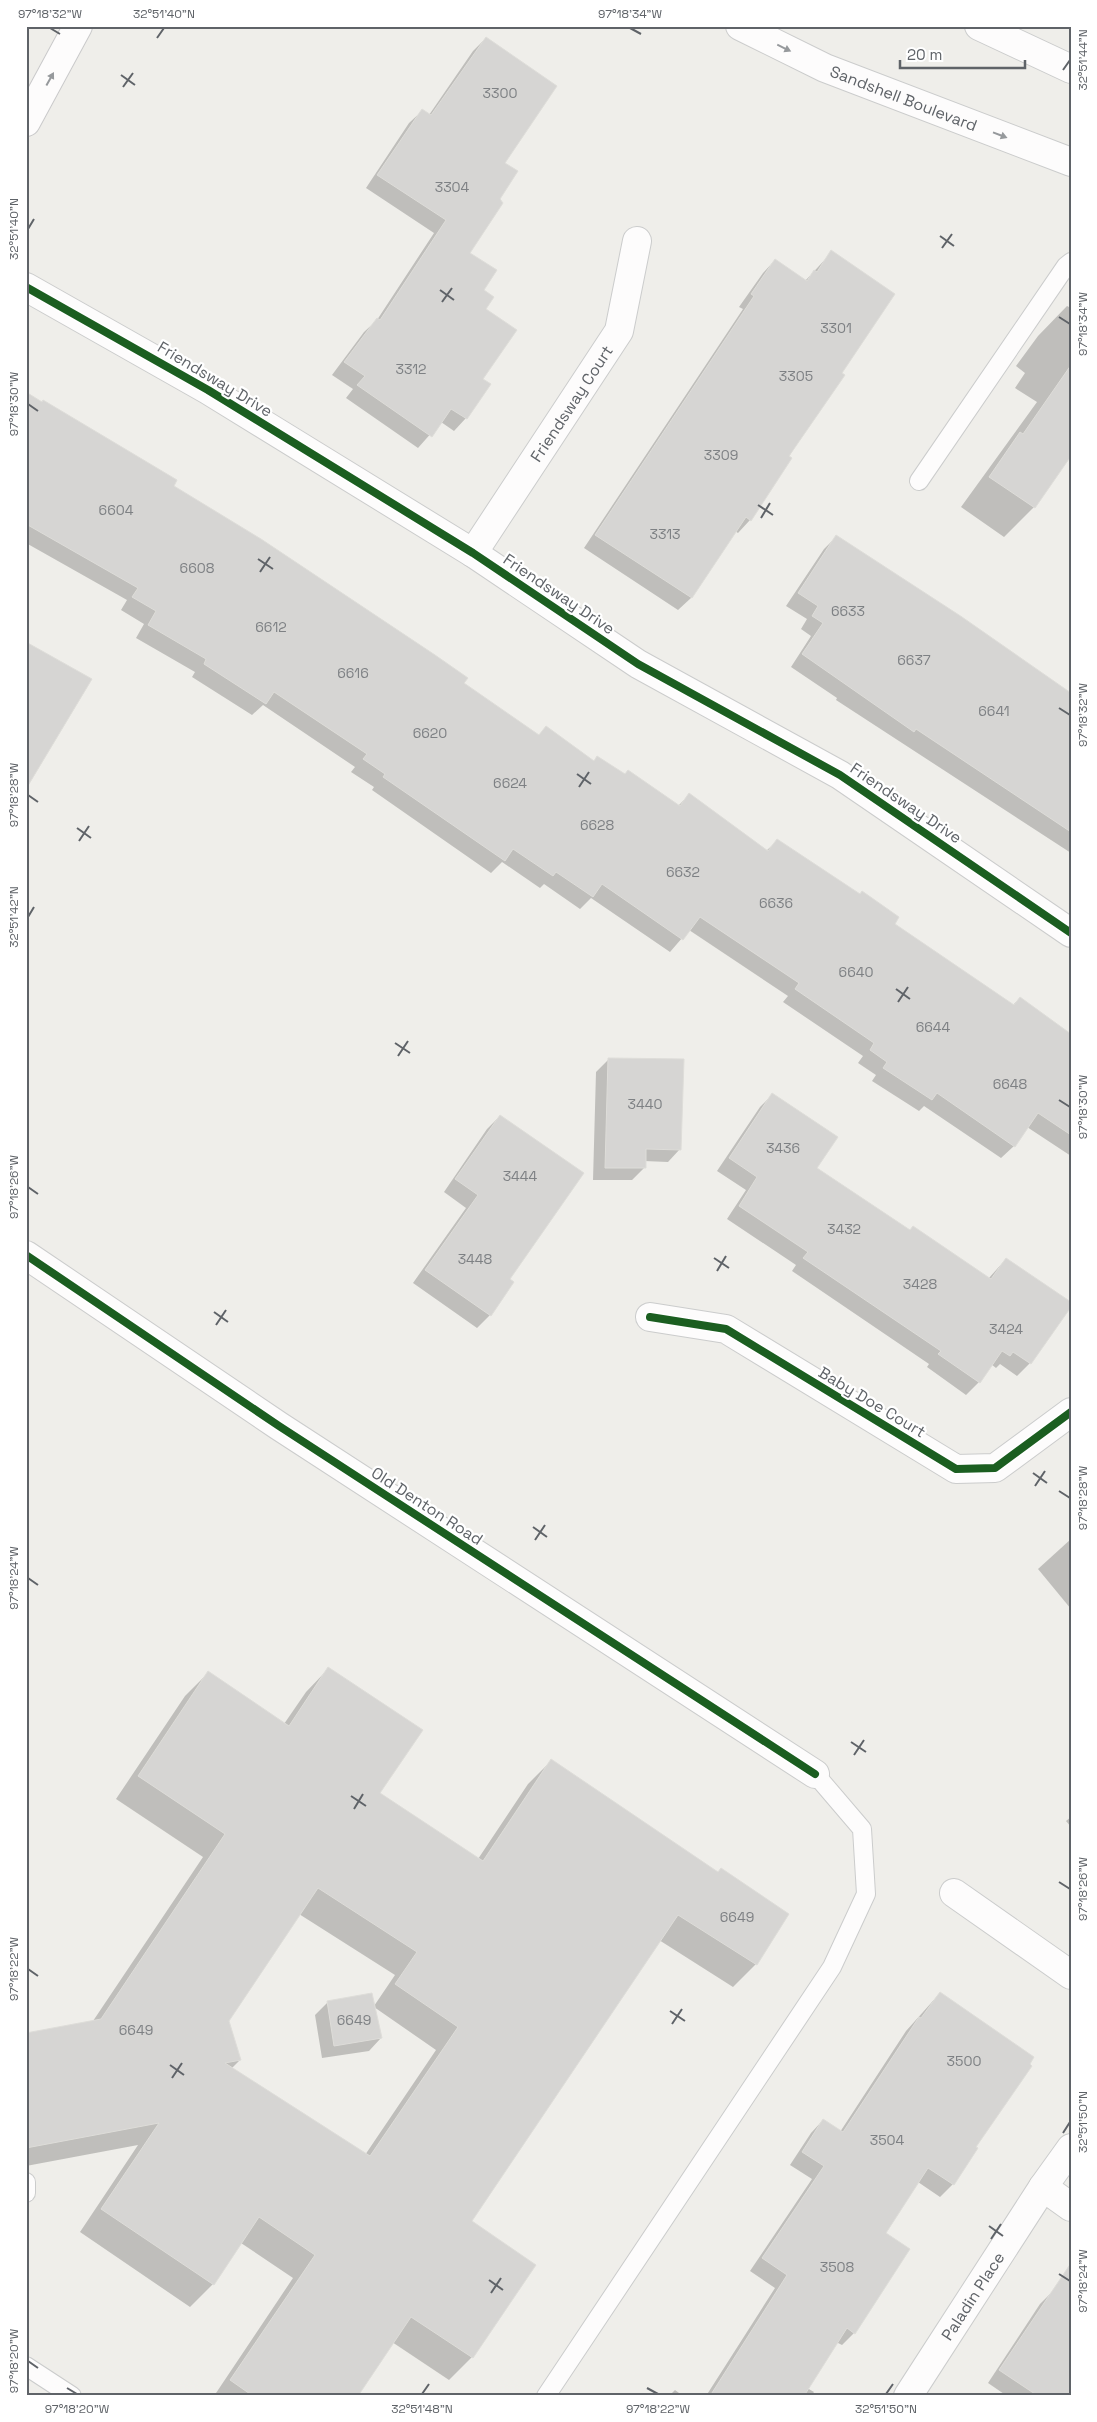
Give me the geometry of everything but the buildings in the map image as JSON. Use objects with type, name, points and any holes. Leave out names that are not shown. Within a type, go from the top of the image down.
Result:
[{"type":"street","points":[[26,122],[78,26]]},
{"type":"street","name":"Sandshell Boulevard","points":[[740,26],[825,68],[1071,162]]},
{"type":"street","points":[[979,26],[1071,69]]},
{"type":"street","name":"Friendsway Court","points":[[473,553],[619,331],[637,241]]},
{"type":"street","name":"Friendsway Drive","points":[[26,287],[208,390],[473,553],[638,664],[840,775],[1071,933]]},
{"type":"street","name":"Old Denton Road","points":[[26,1255],[279,1426],[815,1774]]},
{"type":"street","name":"Baby Doe Court","points":[[650,1317],[726,1329],[956,1469],[995,1468],[1071,1412]]},
{"type":"street","points":[[954,1893],[1071,1975]]},
{"type":"street","name":"Paladin Place","points":[[908,2396],[1043,2187],[1071,2148]]},
{"type":"street","points":[[1043,2187],[1071,2207]]},
{"type":"lane","points":[[919,481],[1066,266],[1071,262]]},
{"type":"lane","points":[[546,2396],[832,1967],[866,1894],[862,1829],[815,1774]]},
{"type":"lane","points":[[26,2182],[26,2193]]},
{"type":"lane","points":[[26,2366],[72,2396]]},
{"type":"cycle path","points":[[26,287],[208,390],[473,553],[638,664],[840,775],[1071,933]]},
{"type":"cycle path","points":[[26,1255],[279,1426],[815,1774]]},
{"type":"cycle path","points":[[650,1317],[726,1329],[956,1469],[995,1468],[1071,1412]]}]
